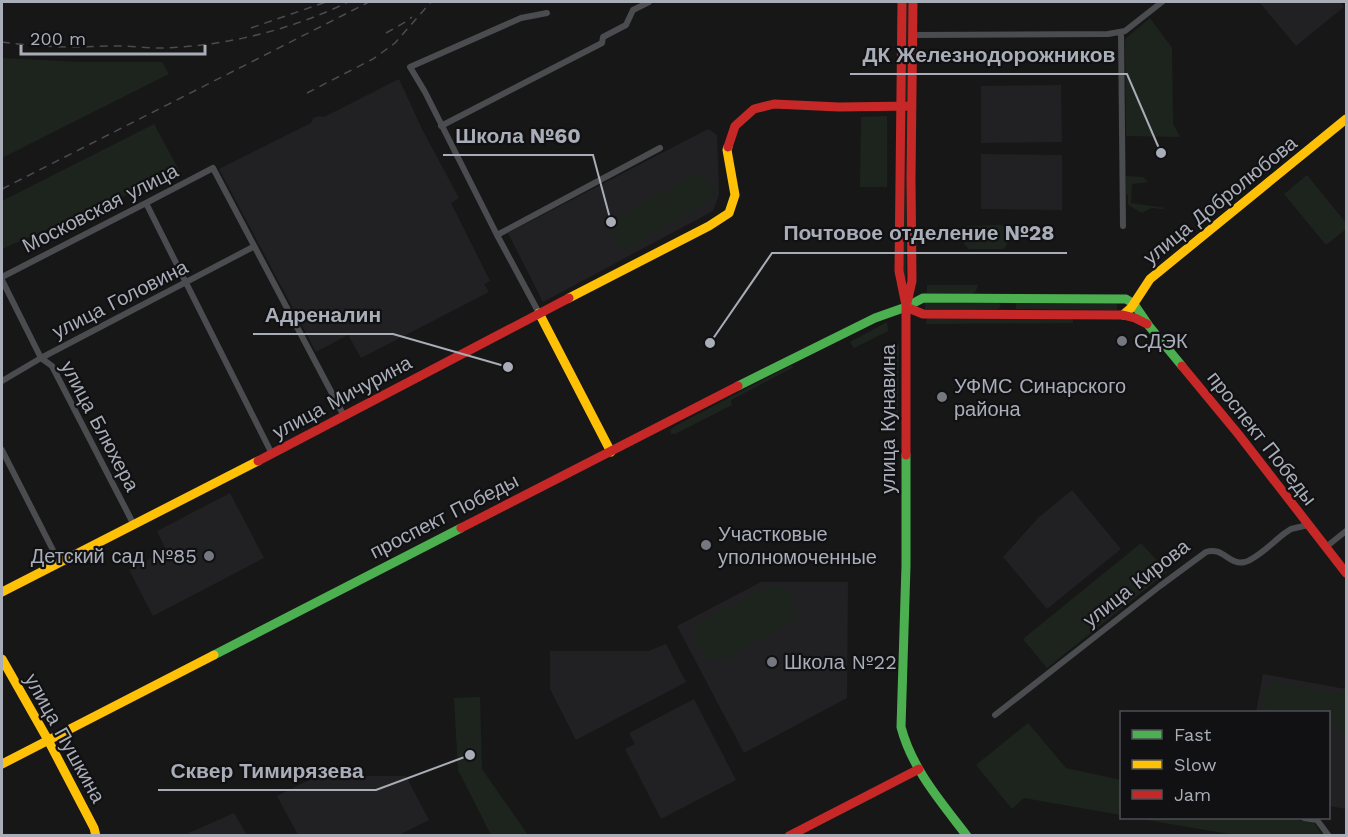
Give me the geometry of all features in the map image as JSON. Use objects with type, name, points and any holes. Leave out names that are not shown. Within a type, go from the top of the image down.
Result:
[{"type":"street","points":[[441,126],[602,43],[603,37],[626,25],[633,10],[649,2]]},
{"type":"street","name":"улица Кунавина","points":[[902,2],[899,271],[906,307],[906,566],[901,727],[902,737],[932,790],[967,836]]},
{"type":"street","name":"улица Кунавина","points":[[906,307],[912,281],[913,2]]},
{"type":"street","points":[[913,35],[1121,32],[1162,2]]},
{"type":"street","points":[[547,13],[521,18],[410,67],[611,452]]},
{"type":"street","points":[[1121,32],[1123,226]]},
{"type":"street","name":"улица Мичурина","points":[[4,591],[709,226],[729,213],[735,195],[727,150],[735,126],[754,110],[774,104],[839,107],[901,106]]},
{"type":"street","points":[[901,106],[912,106]]},
{"type":"street","name":"улица Добролюбова","points":[[1123,315],[1134,304],[1150,279],[1347,119]]},
{"type":"street","points":[[497,235],[660,148]]},
{"type":"street","name":"Московская улица","points":[[2,278],[213,168],[253,247]]},
{"type":"street","points":[[146,203],[272,454]]},
{"type":"street","points":[[253,247],[344,416]]},
{"type":"street","name":"улица Головина","points":[[2,381],[41,358],[253,247]]},
{"type":"street","name":"улица Блюхера","points":[[2,278],[41,358],[52,366],[134,525]]},
{"type":"street","points":[[1122,298],[1136,291],[1150,279]]},
{"type":"street","name":"проспект Победы","points":[[2,764],[724,392],[874,318],[906,307],[923,297],[1122,298],[1134,304],[1149,326],[1239,435],[1347,573]]},
{"type":"street","points":[[1008,297],[1009,314]]},
{"type":"street","name":"проспект Победы","points":[[906,307],[923,314],[1123,315],[1135,318],[1149,326]]},
{"type":"street","points":[[2,450],[59,562]]},
{"type":"street","name":"улица Кирова","points":[[995,715],[1206,552],[1212,549],[1219,551],[1233,561],[1242,563],[1251,560],[1291,529],[1308,525]]},
{"type":"street","points":[[1326,547],[1347,531]]},
{"type":"street","name":"улица Пушкина","points":[[2,659],[48,740],[96,836]]},
{"type":"street","points":[[789,836],[919,768]]},
{"type":"street","points":[[1310,819],[1317,820],[1329,836]]},
{"type":"shaded area","points":[[906,2],[909,2],[907,101],[904,102]]},
{"type":"shaded area","points":[[1259,2],[1340,2],[1344,7],[1296,46]]},
{"type":"shaded area","points":[[1150,18],[1172,48],[1173,124],[1180,137],[1126,136],[1125,39]]},
{"type":"shaded area","points":[[2,58],[80,62],[162,62],[169,74],[2,158]]},
{"type":"shaded area","points":[[399,79],[423,131],[459,198],[451,203],[490,281],[484,284],[489,292],[361,358],[348,335],[316,352],[219,169],[311,123],[313,118],[324,117]]},
{"type":"shaded area","points":[[1061,85],[1062,142],[981,143],[981,86]]},
{"type":"shaded area","points":[[906,112],[906,279],[903,279],[904,114]]},
{"type":"shaded area","points":[[887,116],[887,187],[860,187],[861,117]]},
{"type":"shaded area","points":[[154,124],[180,172],[2,249],[2,201]]},
{"type":"shaded area","points":[[708,129],[717,135],[719,195],[713,211],[543,302],[508,233]]},
{"type":"shaded area","points":[[981,154],[1062,155],[1062,210],[981,209]]},
{"type":"shaded area","points":[[693,175],[704,175],[710,183],[714,191],[709,202],[627,249],[615,240],[613,237],[614,219]]},
{"type":"shaded area","points":[[1307,175],[1346,223],[1346,229],[1326,245],[1284,194]]},
{"type":"shaded area","points":[[1126,176],[1143,177],[1148,182],[1132,184],[1131,203],[1166,208],[1151,208],[1142,213],[1128,205]]},
{"type":"shaded area","points":[[968,226],[1005,226],[1008,233],[1006,247],[1003,249],[969,249],[964,244],[965,230]]},
{"type":"shaded area","points":[[927,285],[978,285],[973,294],[927,293]]},
{"type":"shaded area","points":[[998,302],[1001,306],[998,309],[925,309],[925,303]]},
{"type":"shaded area","points":[[1016,303],[1117,303],[1117,310],[1016,309]]},
{"type":"shaded area","points":[[1073,317],[1073,323],[926,324],[927,318]]},
{"type":"shaded area","points":[[887,322],[888,331],[854,348],[850,342]]},
{"type":"shaded area","points":[[899,343],[898,414],[896,419],[891,420],[893,346]]},
{"type":"shaded area","points":[[790,366],[794,366],[731,400],[732,405],[671,434],[670,430],[675,426]]},
{"type":"shaded area","points":[[1072,490],[1121,549],[1047,609],[1003,557],[1038,518]]},
{"type":"shaded area","name":"Детский сад №85","points":[[230,493],[264,558],[153,616],[129,570],[166,550],[157,531]]},
{"type":"shaded area","points":[[1141,543],[1167,572],[1047,668],[1023,639]]},
{"type":"shaded area","name":"Школа №22","points":[[761,582],[848,582],[847,698],[744,753],[677,626]]},
{"type":"shaded area","points":[[770,586],[785,587],[794,598],[797,613],[790,624],[719,661],[707,658],[698,647],[694,633],[699,622]]},
{"type":"shaded area","points":[[666,644],[686,682],[576,740],[550,689],[550,651],[648,651]]},
{"type":"shaded area","points":[[1263,674],[1346,689],[1346,809],[1330,806],[1330,711],[1256,711]]},
{"type":"shaded area","points":[[1277,682],[1346,695],[1346,727],[1343,729],[1330,727],[1330,711],[1267,711],[1263,698],[1265,691]]},
{"type":"shaded area","points":[[480,697],[482,769],[528,835],[491,835],[458,770],[454,698]]},
{"type":"shaded area","points":[[694,699],[736,780],[661,819],[625,749],[635,744],[629,733]]},
{"type":"shaded area","points":[[1028,723],[1066,768],[1120,780],[1120,815],[1024,798],[1012,809],[976,765]]},
{"type":"shaded area","points":[[317,776],[406,776],[429,820],[399,835],[298,835],[277,796]]},
{"type":"shaded area","points":[[234,813],[247,835],[184,835]]},
{"type":"shaded area","points":[[1141,819],[1296,819],[1314,823],[1322,835],[1235,835]]},
{"type":"railway","points":[[251,28],[326,2]]},
{"type":"railway","points":[[2,42],[56,47],[186,47],[258,35],[304,21],[348,2]]},
{"type":"railway","points":[[2,189],[369,2]]},
{"type":"railway","points":[[307,93],[373,59],[395,43],[431,2]]},
{"type":"railway","points":[[386,33],[412,17]]},
{"type":"traffic: fast","points":[[738,386],[875,318],[923,298],[1126,299],[1134,304],[1182,366]]},
{"type":"traffic: fast","points":[[906,455],[906,566],[901,727],[920,771],[967,836]]},
{"type":"traffic: fast","points":[[214,655],[461,528]]},
{"type":"traffic: slow","points":[[1123,315],[1131,308],[1150,279],[1346,119]]},
{"type":"traffic: slow","points":[[569,298],[709,226],[729,213],[735,195],[728,147]]},
{"type":"traffic: slow","points":[[539,313],[611,452]]},
{"type":"traffic: slow","points":[[2,592],[258,461]]},
{"type":"traffic: slow","points":[[2,764],[214,655]]},
{"type":"traffic: slow","points":[[2,659],[48,740],[96,836]]},
{"type":"traffic: jam","points":[[902,2],[899,271],[906,305]]},
{"type":"traffic: jam","points":[[906,455],[906,307],[912,281],[913,2]]},
{"type":"traffic: jam","points":[[728,147],[735,126],[754,109],[774,104],[839,107],[912,106]]},
{"type":"traffic: jam","points":[[258,461],[569,298]]},
{"type":"traffic: jam","points":[[906,307],[923,314],[1123,315],[1147,324]]},
{"type":"traffic: jam","points":[[1182,366],[1239,435],[1346,573]]},
{"type":"traffic: jam","points":[[461,528],[738,386]]},
{"type":"traffic: jam","points":[[789,836],[919,769]]},
{"type":"place","name":"ДК Железнодорожников","points":[[1161,153]]},
{"type":"place","name":"Школа №60","points":[[611,222]]},
{"type":"place","name":"СДЭК","points":[[1122,341]]},
{"type":"place","name":"Почтовое отделение №28","points":[[710,343]]},
{"type":"place","name":"Адреналин","points":[[508,367]]},
{"type":"place","name":"УФМС Синарского района","points":[[942,397]]},
{"type":"place","name":"Участковые уполномоченные","points":[[706,545]]},
{"type":"place","name":"Детский сад №85","points":[[209,556]]},
{"type":"place","name":"Школа №22","points":[[772,662]]},
{"type":"place","name":"Сквер Тимирязева","points":[[470,755]]}]
